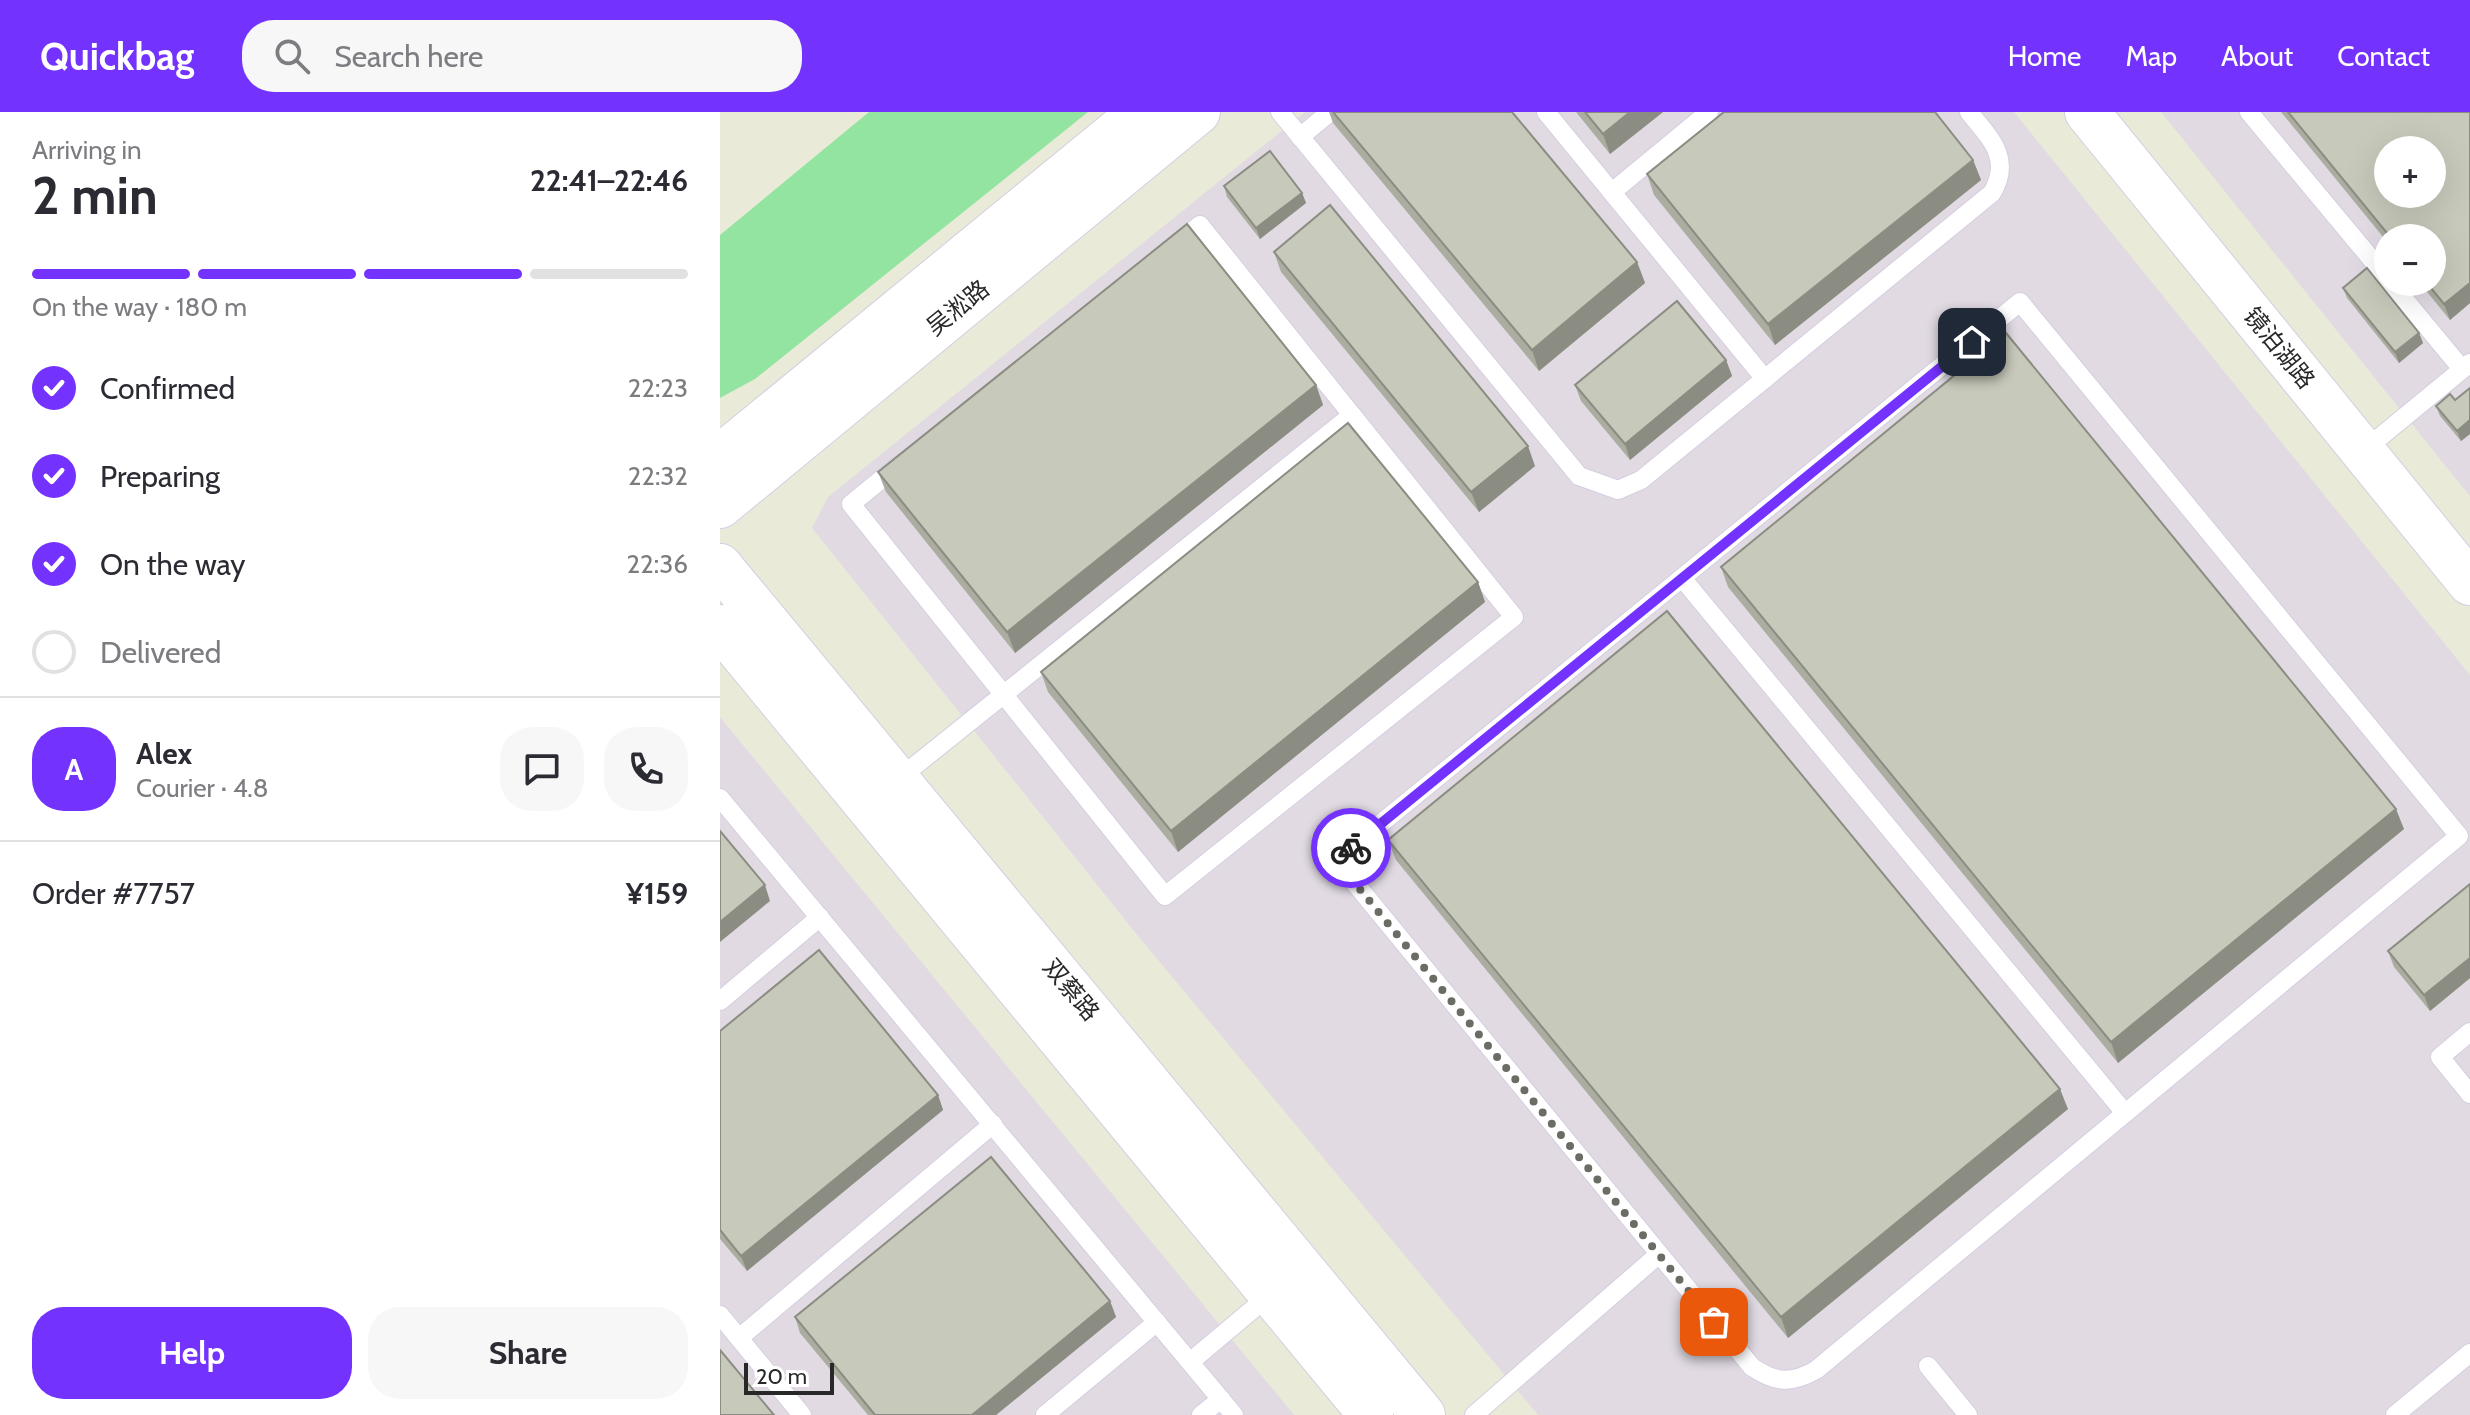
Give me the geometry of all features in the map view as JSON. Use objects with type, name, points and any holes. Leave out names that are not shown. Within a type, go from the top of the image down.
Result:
[{"type":"street","name":"吴淞路","points":[[720,457],[1141,112]]},
{"type":"street","name":"吴淞路","points":[[720,506],[1198,112]]},
{"type":"street","name":"镜泊湖路","points":[[2087,112],[2470,583]]},
{"type":"street","name":"双蔡路","points":[[720,566],[1423,1415]]},
{"type":"street","name":"双蔡路","points":[[720,627],[1371,1415]]},
{"type":"lane","points":[[1280,112],[1579,476],[1618,490],[1641,480],[1992,193],[2001,178],[2001,162],[1989,136],[1969,112]]},
{"type":"lane","points":[[1300,137],[1330,112]]},
{"type":"lane","points":[[1546,112],[1765,379]]},
{"type":"lane","points":[[1612,192],[1709,112]]},
{"type":"lane","points":[[2249,112],[2374,263]]},
{"type":"lane","points":[[913,454],[851,504],[1165,896],[1514,617],[1200,225],[1162,255]]},
{"type":"lane","points":[[2363,451],[2466,366],[2403,296]]},
{"type":"lane","points":[[2020,302],[2459,836],[2125,1113],[1816,1370],[1796,1381],[1771,1380],[1752,1367],[1658,1255],[1336,860],[2020,302]]},
{"type":"lane","points":[[897,780],[1352,415]]},
{"type":"lane","points":[[1682,578],[2125,1113]]},
{"type":"lane","points":[[720,798],[1234,1415]]},
{"type":"lane","points":[[720,1001],[820,917]]},
{"type":"lane","points":[[2470,1032],[2440,1057],[2470,1094]]},
{"type":"lane","points":[[739,1338],[993,1124]]},
{"type":"lane","points":[[1474,1415],[1658,1255]]},
{"type":"lane","points":[[1190,1362],[1271,1294]]},
{"type":"lane","points":[[720,1315],[802,1415]]},
{"type":"lane","points":[[1045,1415],[1157,1322]]},
{"type":"lane","points":[[2395,1415],[2470,1353]]},
{"type":"lane","points":[[1928,1366],[1968,1415]]},
{"type":"lane","points":[[1201,1415],[1221,1399]]},
{"type":"shaded area","points":[[1305,112],[2014,112],[2470,675],[2470,1415],[1538,1415],[1138,936],[812,528],[828,497]]},
{"type":"shaded area","points":[[2161,112],[2470,112],[2470,496]]},
{"type":"shaded area","points":[[720,717],[1294,1415],[720,1415]]},
{"type":"green space","points":[[869,112],[1088,112],[755,379],[720,398],[720,235]]},
{"type":"building","points":[[1333,112],[1512,112],[1637,262],[1532,350]]},
{"type":"building","points":[[1585,112],[1630,112],[1603,134]]},
{"type":"building","points":[[1724,112],[1935,112],[1973,160],[1768,324],[1647,174]]},
{"type":"building","points":[[2288,112],[2470,112],[2470,283],[2444,304],[2437,296],[2446,296],[2446,224],[2380,224]]},
{"type":"building","points":[[1270,151],[1302,193],[1256,228],[1224,186]]},
{"type":"building","points":[[1330,205],[1528,446],[1471,492],[1274,252]]},
{"type":"building","points":[[1187,224],[1316,385],[1007,632],[878,472]]},
{"type":"building","points":[[2367,268],[2374,277],[2374,296],[2389,296],[2419,333],[2395,352],[2343,288]]},
{"type":"building","points":[[1677,301],[1726,360],[1625,444],[1575,385]]},
{"type":"building","points":[[2006,333],[2396,809],[2111,1042],[1721,567]]},
{"type":"building","points":[[2470,388],[2470,420],[2457,431],[2436,406],[2450,394],[2455,400]]},
{"type":"building","points":[[1348,423],[1478,582],[1171,831],[1041,672]]},
{"type":"building","points":[[1667,611],[2060,1089],[1781,1317],[1388,840]]},
{"type":"building","points":[[720,831],[765,885],[720,922]]},
{"type":"building","points":[[2470,884],[2470,958],[2424,995],[2388,951]]},
{"type":"building","points":[[819,950],[938,1095],[741,1256],[720,1230],[720,1031]]},
{"type":"building","points":[[991,1157],[1110,1301],[972,1415],[875,1415],[795,1317]]},
{"type":"building","points":[[720,1350],[774,1415],[720,1415]]},
{"type":"way so far","points":[[1351,848],[1336,860],[1714,1322]]},
{"type":"route","points":[[1351,848],[1972,342]]}]
